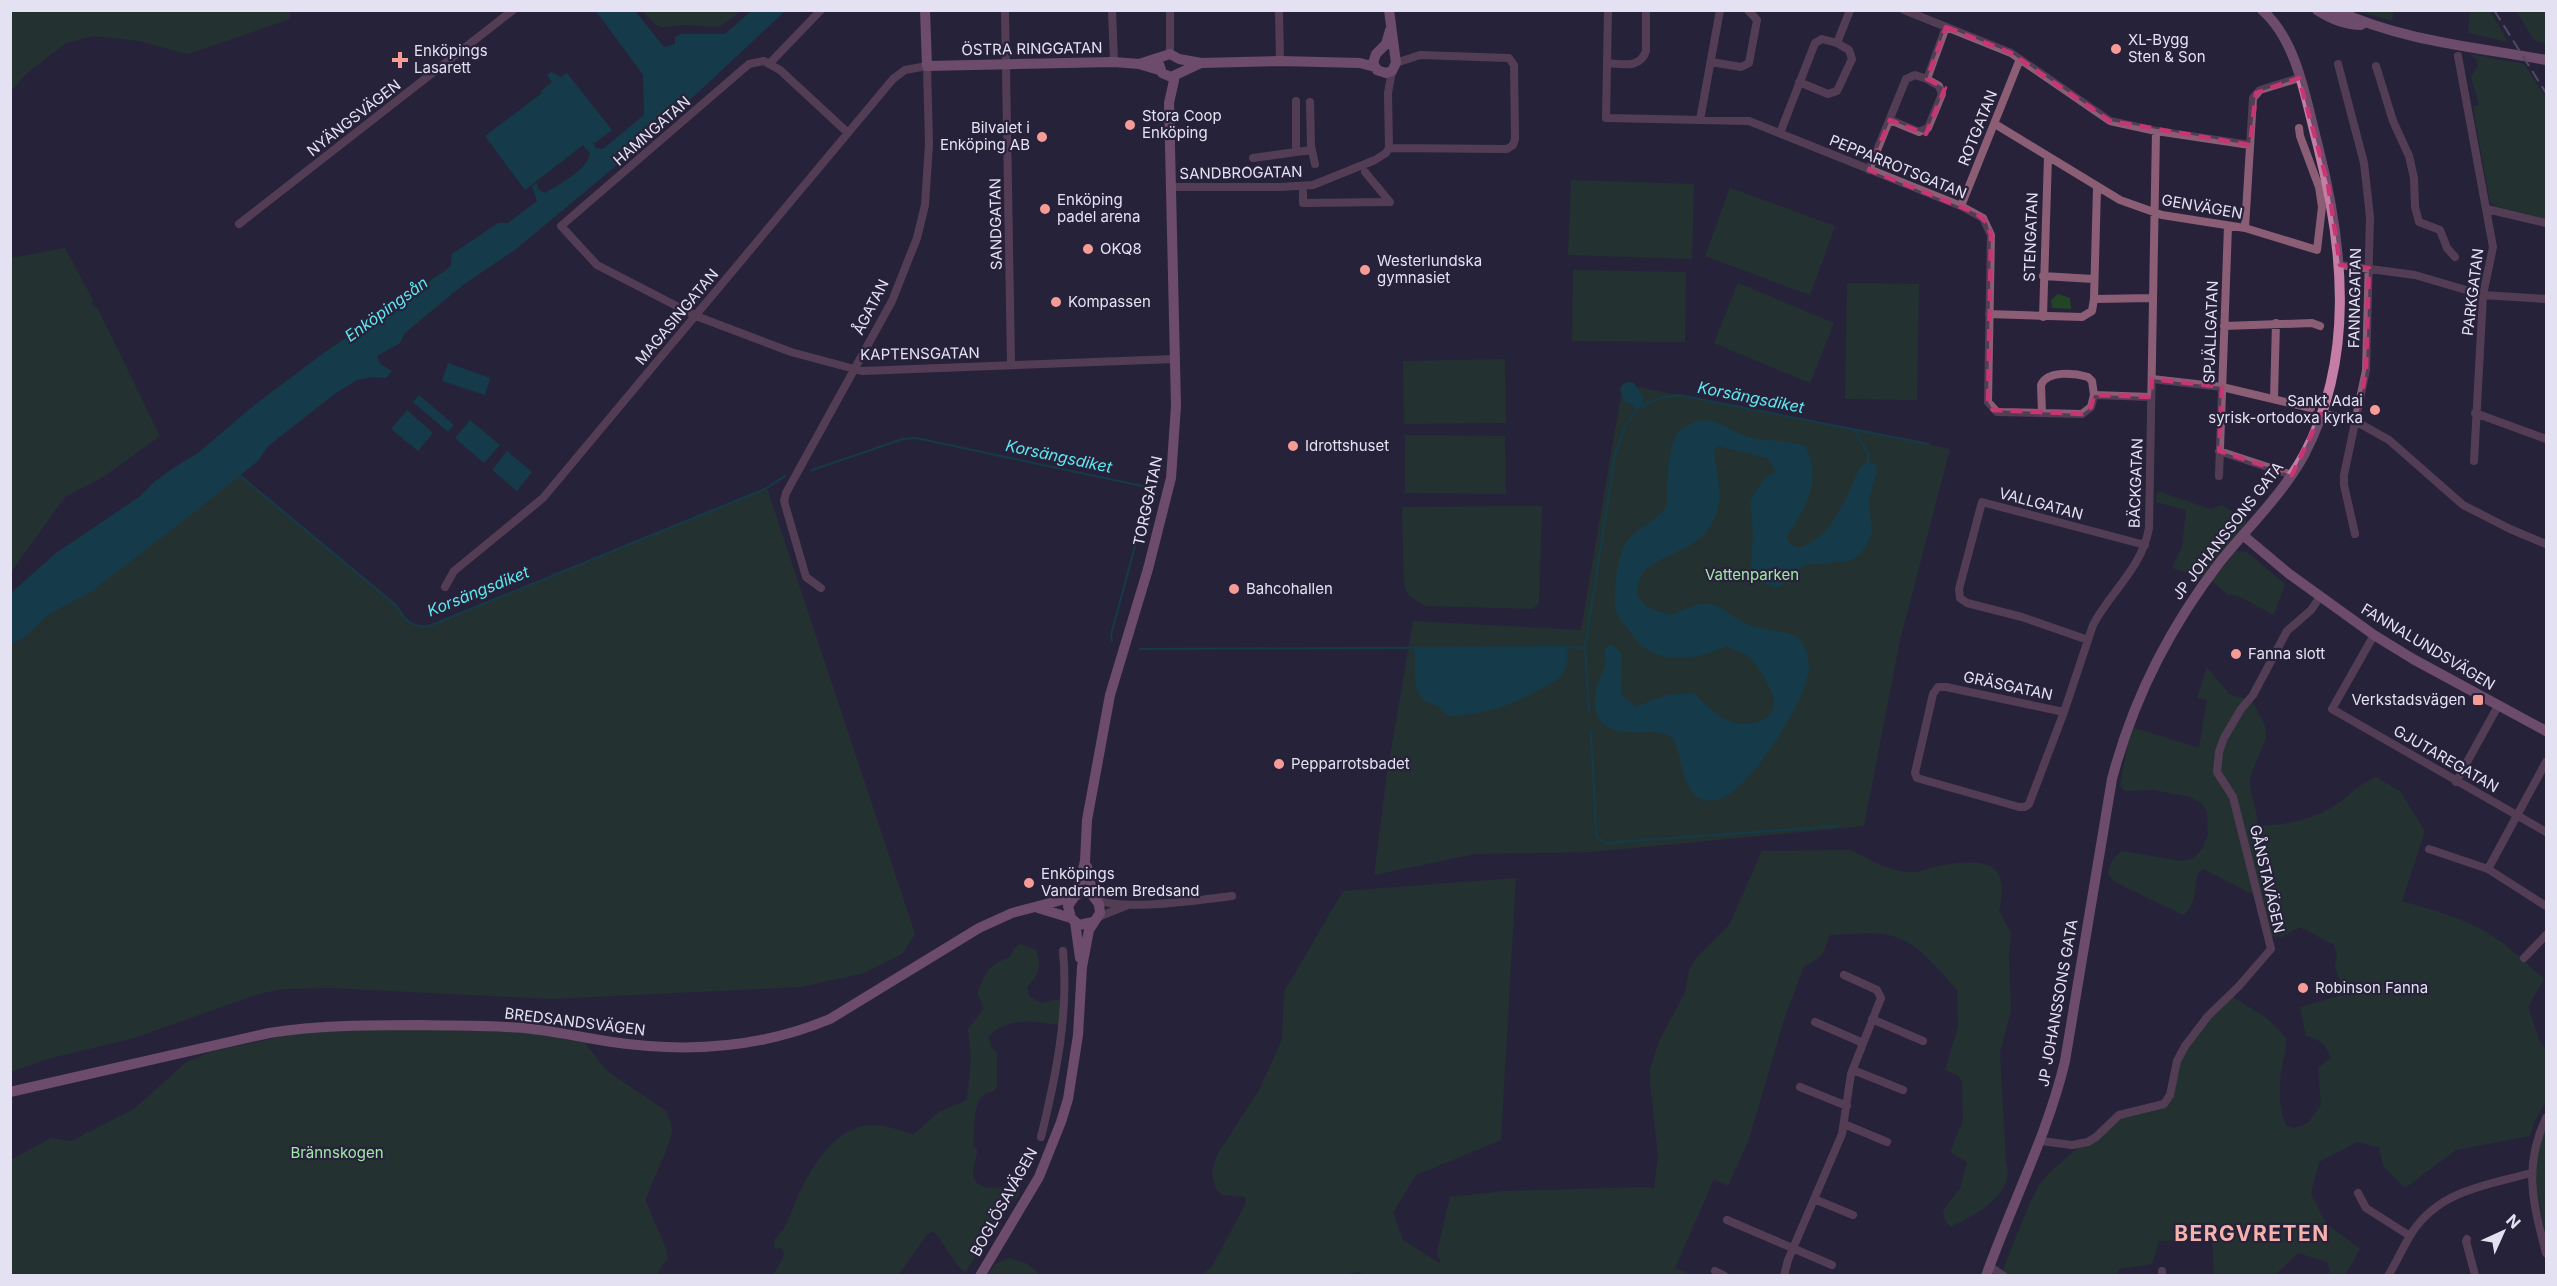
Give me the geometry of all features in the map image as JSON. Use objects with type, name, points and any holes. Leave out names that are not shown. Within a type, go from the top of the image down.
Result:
[{"type":"street","name":"NYÄNGSVÄGEN","points":[[239,224],[513,10]]},
{"type":"street","points":[[821,10],[766,62],[780,69],[848,133]]},
{"type":"street","name":"ÅGATAN","points":[[821,588],[806,577],[784,501],[786,493],[892,301],[917,238],[925,205],[930,144],[925,10]]},
{"type":"street","name":"SANDGATAN","points":[[1005,10],[1011,365]]},
{"type":"street","points":[[1112,10],[1114,62]]},
{"type":"street","name":"TORGGATAN","points":[[1073,920],[1068,906],[1075,896],[1085,861],[1090,801],[1110,695],[1148,569],[1171,478],[1176,406],[1169,103],[1166,63],[1170,10]]},
{"type":"street","points":[[1279,10],[1280,61]]},
{"type":"street","points":[[1389,10],[1394,63],[1388,93],[1389,148],[1507,149],[1513,146],[1515,139],[1514,64],[1509,58],[1426,55],[1394,63]]},
{"type":"street","points":[[1608,10],[1607,63],[1632,64],[1641,62],[1646,51],[1646,10]]},
{"type":"street","points":[[1700,120],[1720,10]]},
{"type":"street","points":[[1711,62],[1742,67],[1749,63],[1757,20],[1748,10]]},
{"type":"street","points":[[1836,43],[1850,10]]},
{"type":"street","points":[[1904,10],[2020,59],[2110,121],[2250,145]]},
{"type":"street","name":"JP JOHANSSONS GATA","points":[[1987,1271],[2041,1141],[2066,1061],[2112,779],[2121,743],[2141,692],[2162,648],[2220,563],[2292,475],[2314,435],[2330,383],[2339,337],[2340,265],[2328,184],[2292,52],[2280,29],[2262,10]]},
{"type":"street","points":[[2317,10],[2350,25],[2368,25]]},
{"type":"street","points":[[2336,10],[2368,25],[2419,37],[2547,60]]},
{"type":"street","points":[[1927,79],[1946,27]]},
{"type":"street","points":[[1388,93],[1377,70],[1379,52],[1390,30]]},
{"type":"street","points":[[1780,133],[1799,82],[1815,43],[1822,39],[1849,50],[1852,56],[1837,91],[1828,94],[1799,82]]},
{"type":"street","points":[[1379,52],[1394,63]]},
{"type":"street","points":[[1360,63],[1379,52]]},
{"type":"street","name":"PARKGATAN","points":[[2458,56],[2493,247],[2483,295],[2474,461]]},
{"type":"street","name":"ROTGATAN","points":[[1960,206],[2020,59]]},
{"type":"street","name":"ÖSTRA RINGGATAN","points":[[927,66],[1280,61],[1360,63],[1377,70],[1394,63]]},
{"type":"street","name":"HAMNGATAN","points":[[561,226],[749,64],[766,62]]},
{"type":"street","points":[[1166,63],[1168,77],[1177,74]]},
{"type":"street","name":"TORGGATAN","points":[[1166,63],[1181,65],[1169,103]]},
{"type":"street","name":"ÖSTRA RINGGATAN","points":[[1177,74],[1201,63]]},
{"type":"street","name":"PEPPARROTSGATAN","points":[[1607,63],[1606,118],[1741,119],[1960,206],[1983,218],[1991,235],[1988,402],[1997,412],[2042,413]]},
{"type":"street","name":"FANNAGATAN","points":[[2338,63],[2364,163],[2370,217],[2366,370],[2344,485],[2355,534]]},
{"type":"street","name":"MAGASINGATAN","points":[[445,588],[454,571],[543,498],[893,79],[905,70],[927,66]]},
{"type":"street","points":[[2376,66],[2393,121],[2409,156],[2419,222],[2440,230],[2447,248],[2455,257]]},
{"type":"street","points":[[1869,170],[1906,79],[1915,75],[1939,86],[1942,94],[1928,128],[1919,132],[1890,120]]},
{"type":"street","points":[[2245,228],[2252,105],[2256,93],[2299,78]]},
{"type":"street","points":[[1296,101],[1296,152]]},
{"type":"street","points":[[1310,102],[1312,150],[1316,164]]},
{"type":"street","name":"GENVÄGEN","points":[[1995,124],[2120,200],[2154,213],[2245,228],[2318,250],[2322,207],[2299,128]]},
{"type":"street","name":"BÄCKGATAN","points":[[2025,807],[2031,799],[2100,612],[2133,568],[2145,545],[2149,528],[2156,130]]},
{"type":"street","name":"SANDBROGATAN","points":[[1171,187],[1281,187],[1313,184],[1375,160],[1386,153],[1389,148]]},
{"type":"street","points":[[1253,158],[1312,150]]},
{"type":"street","name":"STENGATAN","points":[[2043,317],[2048,157]]},
{"type":"street","points":[[1303,192],[1303,203],[1390,202],[1365,172]]},
{"type":"street","points":[[1989,314],[2043,317],[2086,316],[2092,311],[2097,188]]},
{"type":"street","points":[[2487,209],[2547,223]]},
{"type":"street","name":"KAPTENSGATAN","points":[[561,226],[597,265],[696,315],[790,352],[862,371],[1174,359]]},
{"type":"street","name":"SPJÄLLGATAN","points":[[2219,476],[2228,226]]},
{"type":"street","points":[[2340,265],[2415,275],[2483,295],[2547,299]]},
{"type":"street","points":[[2043,276],[2093,279]]},
{"type":"street","points":[[2094,298],[2153,298]]},
{"type":"street","points":[[2224,326],[2276,323],[2312,323],[2320,326]]},
{"type":"street","points":[[2274,398],[2276,323]]},
{"type":"street","points":[[2052,375],[2088,378],[2092,381],[2094,395],[2091,407],[2082,414],[2042,413],[2041,385],[2052,375]]},
{"type":"street","points":[[2152,379],[2222,387],[2310,408]]},
{"type":"street","points":[[2094,395],[2151,397]]},
{"type":"street","points":[[2321,413],[2357,422],[2389,440],[2463,505],[2510,530],[2547,544]]},
{"type":"street","points":[[2475,413],[2547,440]]},
{"type":"street","points":[[2219,451],[2292,475]]},
{"type":"street","name":"VALLGATAN","points":[[2088,640],[2022,617],[1967,603],[1960,598],[1959,589],[1982,502],[2145,545]]},
{"type":"street","name":"FANNALUNDSVÄGEN","points":[[2244,536],[2320,597],[2374,635],[2498,706],[2547,731]]},
{"type":"street","name":"GÅNSTAVÄGEN","points":[[2041,1141],[2072,1145],[2088,1142],[2119,1115],[2164,1104],[2170,1095],[2177,1061],[2185,1046],[2208,1016],[2239,986],[2271,949],[2233,797],[2217,772],[2218,758],[2224,738],[2241,709],[2253,695],[2287,631],[2311,610],[2320,597]]},
{"type":"street","name":"GJUTAREGATAN","points":[[2374,635],[2332,709],[2547,832]]},
{"type":"street","name":"GRÄSGATAN","points":[[2025,807],[1917,778],[1915,773],[1933,694],[1942,686],[2064,712]]},
{"type":"street","points":[[2456,782],[2498,706]]},
{"type":"street","points":[[2488,868],[2547,762]]},
{"type":"street","points":[[2429,849],[2488,868],[2547,906]]},
{"type":"street","name":"TORGGATAN","points":[[1085,861],[1100,908],[1095,920]]},
{"type":"street","points":[[1075,896],[1085,893],[1095,898],[1132,904],[1232,896]]},
{"type":"street","name":"BREDSANDSVÄGEN","points":[[10,1092],[269,1033],[342,1025],[479,1026],[532,1029],[651,1047],[682,1048],[742,1044],[804,1030],[830,1019],[979,928],[1012,913],[1038,908],[1075,896]]},
{"type":"street","points":[[1038,908],[1083,925],[1132,904]]},
{"type":"street","name":"BOGLÖSAVÄGEN","points":[[1073,920],[1082,967]]},
{"type":"street","name":"BOGLÖSAVÄGEN","points":[[980,1275],[1024,1205],[1051,1152],[1068,1099],[1078,1035],[1082,967],[1089,930],[1095,920]]},
{"type":"street","points":[[2524,958],[2547,935]]},
{"type":"street","points":[[1041,1137],[1062,1035],[1065,972],[1063,951]]},
{"type":"street","points":[[1784,1275],[1844,1124],[1853,1070],[1880,1004],[1880,993],[1877,990],[1844,975]]},
{"type":"street","points":[[1872,1019],[1923,1041]]},
{"type":"street","points":[[1815,1022],[1863,1043]]},
{"type":"street","points":[[1062,1035],[1078,1035]]},
{"type":"street","points":[[1853,1070],[1903,1090]]},
{"type":"street","points":[[1800,1087],[1847,1107]]},
{"type":"street","points":[[2547,1118],[2536,1143],[2531,1173],[2534,1201],[2547,1253]]},
{"type":"street","points":[[1844,1124],[1887,1142]]},
{"type":"street","points":[[2388,1275],[2410,1236],[2434,1208],[2454,1195],[2531,1173]]},
{"type":"street","points":[[2358,1193],[2366,1208],[2410,1236]]},
{"type":"street","points":[[1814,1199],[1852,1215]]},
{"type":"street","points":[[1727,1220],[1832,1265]]},
{"type":"street","points":[[2467,1239],[2475,1275]]},
{"type":"street","points":[[1715,1271],[1725,1275]]},
{"type":"street","points":[[1987,1271],[2004,1275]]},
{"type":"highlighted area","points":[[1946,27],[2011,53],[2110,121],[2250,145],[2256,93],[2299,78],[2328,184],[2340,265],[2369,268],[2366,370],[2357,422],[2321,414],[2292,475],[2219,451],[2222,387],[2152,379],[2151,397],[2094,395],[2091,407],[2082,414],[1993,410],[1988,402],[1991,235],[1987,223],[1976,213],[1869,170],[1890,120],[1926,134],[1945,88],[1927,79]]},
{"type":"green space","points":[[11,10],[290,10],[290,19],[188,54],[139,41],[93,36],[66,43],[27,73],[11,91]]},
{"type":"green space","points":[[642,11],[740,11],[726,23],[716,27],[688,25],[663,27],[654,23]]},
{"type":"green space","points":[[2358,11],[2394,11],[2392,21]]},
{"type":"green space","points":[[2470,11],[2490,11],[2508,42],[2468,33]]},
{"type":"green space","points":[[2516,11],[2546,11],[2546,43],[2534,40]]},
{"type":"green space","points":[[2470,54],[2524,64],[2546,98],[2546,219],[2495,206],[2490,202],[2473,107],[2479,105],[2471,76],[2478,66],[2476,59]]},
{"type":"green space","points":[[1571,180],[1694,184],[1692,259],[1568,255]]},
{"type":"green space","points":[[1730,188],[1835,226],[1810,295],[1705,256]]},
{"type":"green space","points":[[65,248],[94,302],[91,303],[94,308],[97,307],[160,436],[103,477],[65,497],[11,572],[11,258]]},
{"type":"green space","points":[[1573,270],[1686,272],[1685,342],[1572,341]]},
{"type":"green space","points":[[1738,283],[1834,323],[1810,383],[1714,343]]},
{"type":"green space","points":[[1847,283],[1919,284],[1917,400],[1845,399]]},
{"type":"green space","points":[[2058,294],[2070,298],[2071,309],[2052,308],[2051,300]]},
{"type":"green space","points":[[1505,359],[1506,423],[1404,424],[1403,361]]},
{"type":"green space","name":"Vattenparken","points":[[1623,384],[1950,449],[1900,640],[1864,826],[1591,852],[1475,854],[1374,875],[1387,774],[1413,621],[1581,630]]},
{"type":"green space","points":[[1405,435],[1505,436],[1506,494],[1405,493]]},
{"type":"green space","points":[[240,475],[396,605],[409,622],[417,626],[429,626],[767,488],[915,934],[902,954],[864,973],[801,987],[552,999],[330,988],[286,989],[261,993],[134,1038],[43,1060],[11,1072],[11,645],[25,637],[48,615],[91,592]]},
{"type":"green space","points":[[2157,491],[2211,509],[2222,505],[2247,521],[2204,578],[2172,568],[2182,546],[2186,510],[2156,502]]},
{"type":"green space","points":[[1542,506],[1539,603],[1533,609],[1426,606],[1409,596],[1404,585],[1402,507]]},
{"type":"green space","points":[[2236,551],[2247,552],[2285,584],[2274,615],[2236,595],[2228,595],[2212,581]]},
{"type":"green space","points":[[2207,667],[2229,694],[2252,701],[2264,724],[2266,737],[2250,780],[2257,822],[2260,825],[2302,820],[2324,812],[2376,777],[2400,791],[2425,831],[2402,901],[2434,910],[2486,932],[2509,948],[2544,979],[2528,1007],[2540,1042],[2546,1048],[2546,1101],[2534,1122],[2530,1136],[2456,1150],[2405,1188],[2383,1166],[2379,1147],[2357,1142],[2319,1162],[2311,1193],[2326,1223],[2360,1249],[2345,1275],[2328,1275],[2330,1270],[2327,1262],[2298,1253],[2275,1275],[2214,1275],[2212,1239],[2159,1241],[2152,1264],[2119,1269],[2116,1275],[2006,1275],[2003,1269],[2039,1185],[2049,1173],[2080,1146],[2120,1117],[2166,1106],[2170,1103],[2175,1075],[2184,1053],[2206,1022],[2233,997],[2268,1019],[2286,1038],[2280,1088],[2282,1113],[2287,1126],[2295,1128],[2308,1123],[2321,1105],[2318,1068],[2331,1058],[2322,1043],[2306,1036],[2300,1007],[2345,994],[2335,966],[2337,955],[2334,945],[2300,927],[2282,937],[2270,936],[2262,899],[2203,869],[2197,874],[2193,902],[2183,915],[2117,883],[2108,875],[2112,861],[2122,851],[2181,861],[2194,858],[2202,849],[2208,835],[2207,811],[2201,803],[2190,797],[2154,790],[2125,791],[2120,785],[2131,727],[2199,748],[2207,700],[2197,698]]},
{"type":"green space","points":[[1850,850],[1895,870],[1903,871],[1918,872],[1953,864],[1979,863],[1989,866],[2001,881],[2002,894],[1999,911],[2011,933],[2009,955],[2011,1011],[2000,1052],[2008,1173],[2000,1193],[1982,1210],[1951,1227],[1945,1221],[1943,1211],[1960,1188],[1967,1162],[1950,1152],[1963,1121],[1962,1081],[1957,1075],[1945,1070],[1958,1027],[1957,990],[1914,946],[1896,937],[1872,933],[1830,935],[1822,955],[1803,968],[1783,1023],[1749,1139],[1728,1186],[1714,1179],[1675,1268],[1692,1275],[1366,1276],[1359,1272],[1333,1276],[1200,1275],[1211,1268],[1245,1205],[1246,1197],[1223,1195],[1216,1189],[1212,1173],[1217,1155],[1259,1090],[1282,1040],[1284,992],[1343,891],[1516,878],[1501,1140],[1416,1175],[1393,1213],[1403,1240],[1441,1264],[1437,1253],[1450,1197],[1505,1191],[1644,1187],[1654,1189],[1658,1155],[1650,1069],[1659,1041],[1685,993],[1689,970],[1696,958],[1729,925],[1762,851]]},
{"type":"green space","points":[[1021,944],[1036,950],[1039,961],[1037,974],[1027,987],[1029,996],[1041,1003],[1060,999],[1059,1025],[1013,1023],[996,1030],[988,1037],[992,1048],[997,1052],[997,1087],[985,1094],[977,1105],[973,1146],[977,1150],[973,1170],[974,1178],[977,1183],[988,1188],[1016,1187],[1020,1190],[1018,1197],[1012,1200],[1007,1207],[965,1273],[933,1231],[926,1236],[898,1275],[772,1276],[783,1259],[784,1252],[781,1248],[775,1249],[774,1240],[785,1225],[809,1175],[832,1144],[852,1130],[869,1125],[888,1127],[913,1134],[940,1111],[967,1099],[971,1059],[968,1029],[984,1008],[977,993],[991,967],[1009,958],[1014,949]]},
{"type":"green space","name":"Brännskogen","points":[[390,1028],[533,1033],[585,1043],[607,1071],[666,1111],[672,1131],[645,1200],[666,1248],[668,1259],[657,1275],[11,1276],[11,1160],[51,1138],[71,1141],[134,1109],[185,1063],[210,1052],[307,1031]]},
{"type":"green space","points":[[2546,1124],[2546,1234],[2536,1179],[2538,1154]]},
{"type":"green space","points":[[1009,1258],[1028,1264],[1040,1275],[987,1275],[996,1264]]},
{"type":"shaded area","points":[[596,11],[635,11],[664,47],[675,44],[675,37],[680,34],[725,34],[751,11],[785,11],[647,140],[516,249],[463,285],[405,333],[400,343],[377,356],[380,364],[392,371],[386,378],[372,377],[357,380],[336,393],[268,446],[258,461],[206,503],[91,592],[48,615],[25,637],[11,645],[11,593],[56,553],[139,497],[154,482],[198,453],[257,403],[325,352],[446,270],[451,265],[452,254],[498,223],[508,223],[537,201],[532,186],[537,183],[538,189],[545,193],[572,176],[584,165],[590,153],[583,145],[525,190],[485,136],[542,93],[541,91],[552,82],[547,75],[551,72],[561,77],[567,73],[612,130],[595,143],[592,142],[596,148],[603,149],[644,115],[643,75]]},
{"type":"shaded area","points":[[448,363],[490,378],[485,395],[442,381]]},
{"type":"shaded area","points":[[1628,382],[1634,383],[1642,395],[1643,405],[1636,411],[1632,404],[1624,401],[1620,389]]},
{"type":"shaded area","points":[[419,395],[454,425],[448,432],[413,402]]},
{"type":"shaded area","points":[[407,410],[433,433],[418,451],[391,429]]},
{"type":"shaded area","points":[[470,420],[500,445],[484,463],[455,438]]},
{"type":"shaded area","name":"Vattenparken","points":[[1702,420],[1719,423],[1745,436],[1805,446],[1812,470],[1810,493],[1787,536],[1789,543],[1797,548],[1814,540],[1828,527],[1864,465],[1868,462],[1876,465],[1877,471],[1869,499],[1872,534],[1861,554],[1850,561],[1804,565],[1778,588],[1767,585],[1756,578],[1751,566],[1753,531],[1750,500],[1765,478],[1776,472],[1768,458],[1718,446],[1714,451],[1719,497],[1712,523],[1699,539],[1657,562],[1641,575],[1638,593],[1639,598],[1647,606],[1671,615],[1697,605],[1712,604],[1749,625],[1791,634],[1800,640],[1809,661],[1808,675],[1803,689],[1785,727],[1772,747],[1743,782],[1729,794],[1716,800],[1704,800],[1695,795],[1688,786],[1675,743],[1671,737],[1660,733],[1615,730],[1600,721],[1595,701],[1597,687],[1606,662],[1604,652],[1611,644],[1622,654],[1621,695],[1636,707],[1666,695],[1694,693],[1726,720],[1744,724],[1764,719],[1773,709],[1774,700],[1769,687],[1748,656],[1726,646],[1697,656],[1676,658],[1655,654],[1636,640],[1615,608],[1616,578],[1622,551],[1631,537],[1656,518],[1667,506],[1668,469],[1674,441],[1682,429]]},
{"type":"shaded area","points":[[507,451],[532,472],[517,491],[492,470]]},
{"type":"shaded area","points":[[1567,647],[1567,664],[1560,676],[1525,697],[1494,709],[1449,716],[1436,705],[1423,701],[1416,688],[1414,648]]},
{"type":"waterway","name":"Korsängsdiket","points":[[1641,406],[1661,398],[1679,395],[1929,444]]},
{"type":"waterway","name":"Korsängsdiket","points":[[1589,710],[1585,648],[1615,455],[1625,427],[1637,410]]},
{"type":"waterway","points":[[1855,431],[1868,453],[1868,464]]},
{"type":"waterway","name":"Korsängsdiket","points":[[812,470],[903,439],[916,438],[1147,487],[1150,491],[1111,635],[1112,641]]},
{"type":"waterway","name":"Korsängsdiket","points":[[238,474],[396,605],[409,622],[417,626],[429,626],[767,488],[785,476]]},
{"type":"waterway","name":"Korsängsdiket","points":[[1140,649],[1585,648]]},
{"type":"waterway","name":"Korsängsdiket","points":[[1591,731],[1596,830],[1597,837],[1606,843],[1838,826]]},
{"type":"railway","points":[[2494,10],[2546,93]]},
{"type":"place","name":"XL-Bygg Sten & Son","points":[[2116,49]]},
{"type":"place","name":"Enköpings Lasarett","points":[[400,60]]},
{"type":"place","name":"Stora Coop Enköping","points":[[1130,125]]},
{"type":"place","name":"Bilvalet i Enköping AB","points":[[1042,137]]},
{"type":"place","name":"Enköping padel arena","points":[[1045,209]]},
{"type":"place","name":"OKQ8","points":[[1088,249]]},
{"type":"place","name":"Westerlundska gymnasiet","points":[[1365,270]]},
{"type":"place","name":"Kompassen","points":[[1056,302]]},
{"type":"place","name":"Sankt Adai syrisk-ortodoxa kyrka","points":[[2375,410]]},
{"type":"place","name":"Idrottshuset","points":[[1293,446]]},
{"type":"place","name":"Bahcohallen","points":[[1234,589]]},
{"type":"place","name":"Fanna slott","points":[[2236,654]]},
{"type":"place","name":"Verkstadsvägen","points":[[2478,700]]},
{"type":"place","name":"Pepparrotsbadet","points":[[1279,764]]},
{"type":"place","name":"Enköpings Vandrarhem Bredsand","points":[[1029,883]]},
{"type":"place","name":"Robinson Fanna","points":[[2303,988]]},
{"type":"district","name":"BERGVRETEN","points":[[2252,1234]]},
{"type":"water label","name":"Enköpingsån","points":[[386,309]]}]
